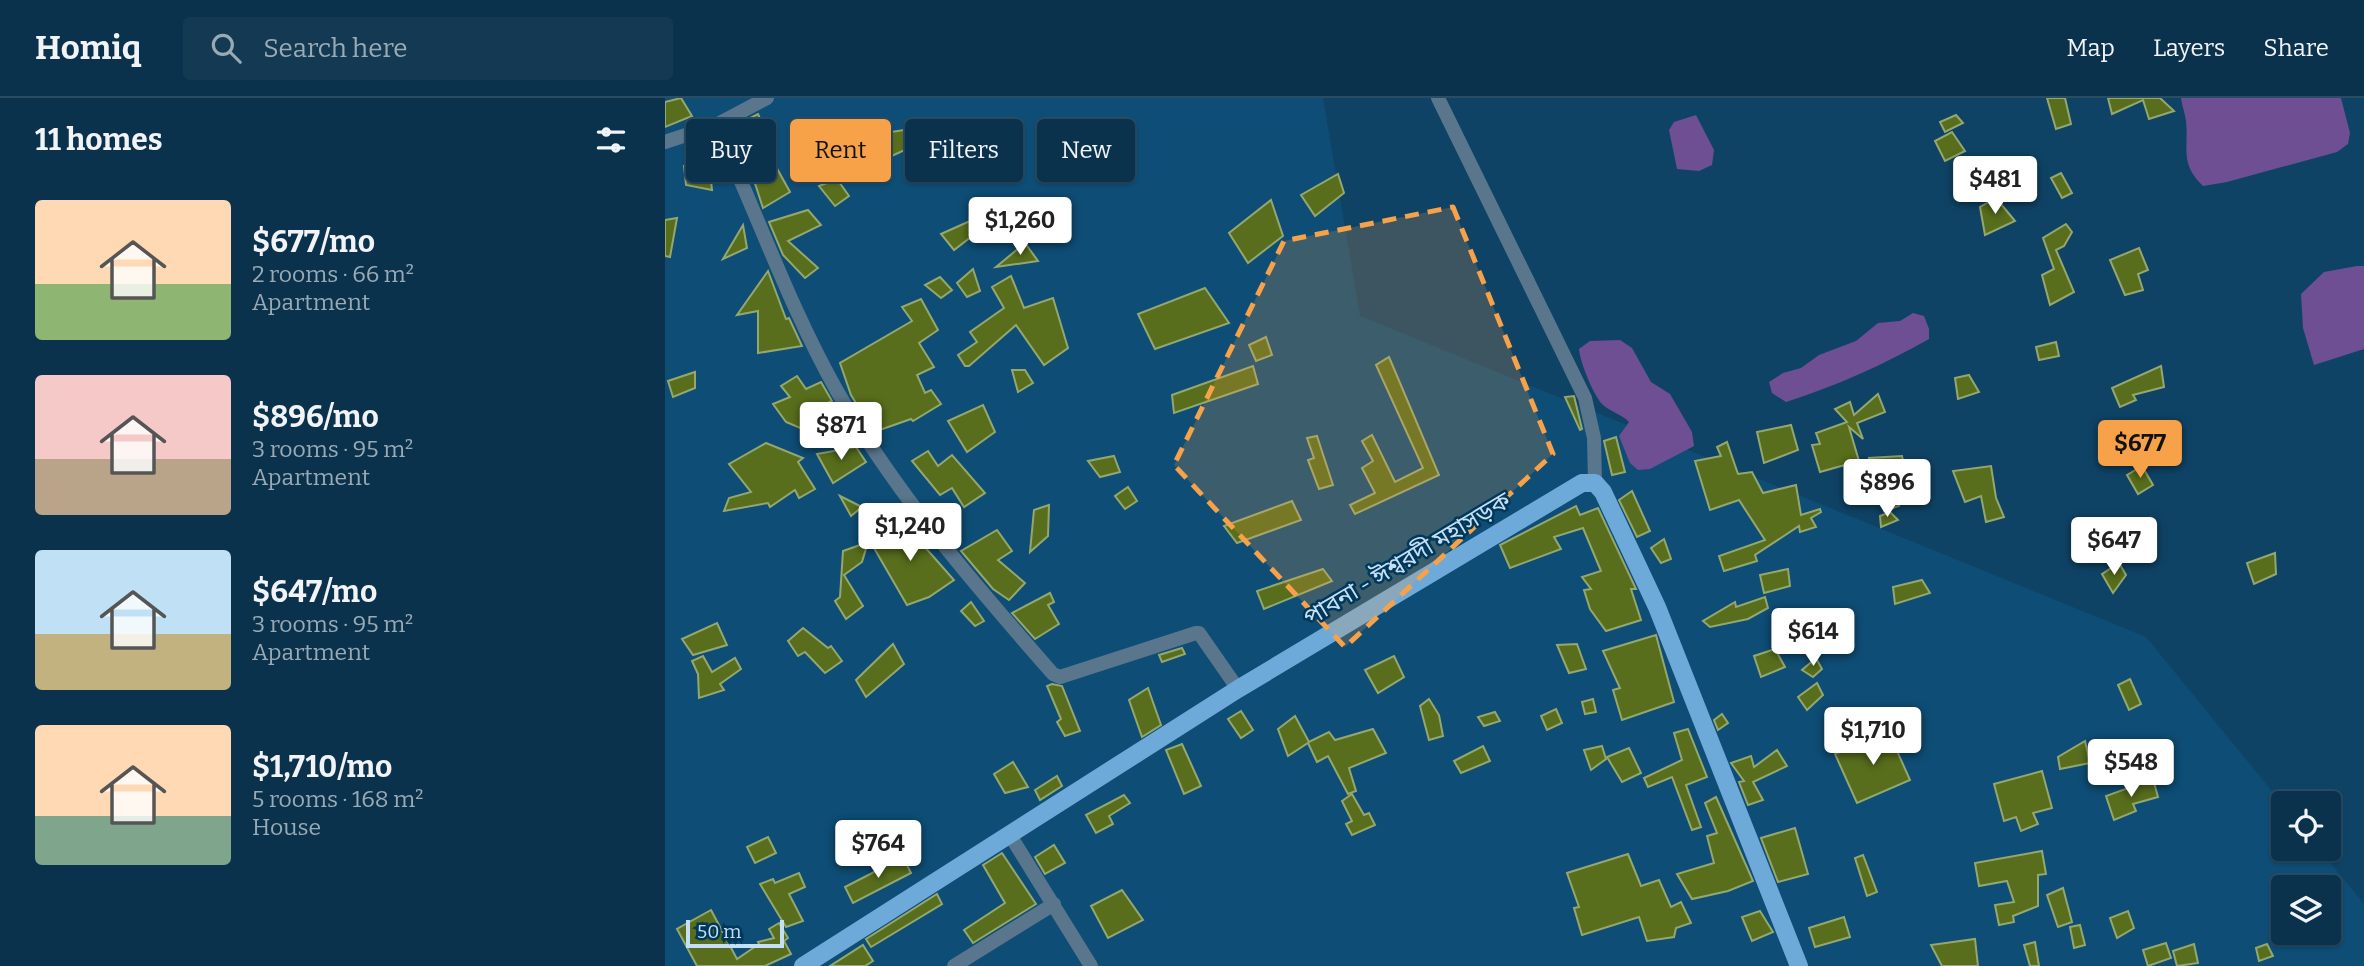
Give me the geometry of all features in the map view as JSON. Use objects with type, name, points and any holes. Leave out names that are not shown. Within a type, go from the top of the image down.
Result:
[{"type":"main road","name":"পাবনা - ঈশ্বরদী মহাসড়ক","points":[[803,966],[1238,689],[1582,483],[1595,483]]},
{"type":"main road","points":[[1595,483],[1603,492],[1657,607],[1799,966]]},
{"type":"street","points":[[727,119],[767,98]]},
{"type":"street","points":[[1438,98],[1585,398],[1594,438],[1595,483]]},
{"type":"street","points":[[665,142],[686,135]]},
{"type":"street","points":[[741,182],[799,313],[837,390],[876,453],[980,590],[1053,674],[1061,677],[1199,633],[1238,689]]},
{"type":"street","points":[[1010,835],[1091,966]]},
{"type":"street","points":[[954,966],[1054,904]]},
{"type":"highlighted area","points":[[1453,207],[1553,454],[1345,647],[1174,465],[1284,241]]},
{"type":"shaded area","points":[[665,98],[1323,98],[1360,316],[2146,637],[2272,791],[2271,861],[2329,861],[2340,875],[2271,875],[2271,945],[2341,945],[2341,876],[2364,904],[2364,966],[665,966]]},
{"type":"shaded area","points":[[2181,98],[2341,98],[2350,133],[2348,144],[2337,152],[2203,186],[2188,162],[2186,121]]},
{"type":"shaded area","points":[[1696,115],[1714,150],[1712,165],[1699,171],[1677,169],[1669,130],[1674,122]]},
{"type":"shaded area","points":[[2364,266],[2364,349],[2314,365],[2303,328],[2301,294],[2324,272]]},
{"type":"shaded area","points":[[1913,313],[1924,316],[1929,329],[1929,339],[1894,358],[1805,396],[1786,402],[1772,393],[1769,382],[1783,373],[1801,368],[1819,355],[1856,341],[1878,323],[1900,321]]},
{"type":"shaded area","points":[[1620,340],[1632,348],[1651,382],[1670,394],[1692,432],[1694,446],[1650,469],[1638,470],[1630,463],[1619,436],[1629,422],[1605,407],[1598,399],[1580,355],[1579,349],[1590,341]]},
{"type":"building","points":[[681,98],[692,116],[665,127],[665,102]]},
{"type":"building","points":[[2047,98],[2065,98],[2071,124],[2056,129]]},
{"type":"building","points":[[2108,98],[2160,98],[2174,111],[2149,119],[2143,100],[2112,114]]},
{"type":"building","points":[[1956,115],[1963,123],[1945,132],[1940,122]]},
{"type":"building","points":[[905,130],[905,150],[891,156],[891,132]]},
{"type":"building","points":[[1952,132],[1965,151],[1945,161],[1935,141]]},
{"type":"building","points":[[684,166],[686,182],[711,182],[712,190],[686,185]]},
{"type":"building","points":[[776,167],[790,192],[763,208],[754,182],[776,182]]},
{"type":"building","points":[[2061,173],[2072,193],[2062,198],[2051,178]]},
{"type":"building","points":[[1338,174],[1344,193],[1315,216],[1301,195]]},
{"type":"building","points":[[2023,179],[2028,188],[2008,196],[2005,187]]},
{"type":"building","points":[[839,182],[849,196],[835,206],[819,186]]},
{"type":"building","points":[[1996,198],[2015,221],[1985,235],[1980,207]]},
{"type":"building","points":[[1271,200],[1283,236],[1248,263],[1229,233]]},
{"type":"building","points":[[808,210],[821,225],[788,241],[818,268],[805,278],[783,255],[769,222]]},
{"type":"building","points":[[677,218],[670,257],[665,256],[665,220]]},
{"type":"building","points":[[970,221],[980,230],[954,250],[941,234]]},
{"type":"building","points":[[2066,224],[2072,232],[2064,246],[2056,250],[2074,292],[2050,305],[2042,275],[2054,269],[2043,238]]},
{"type":"building","points":[[743,225],[747,248],[723,259]]},
{"type":"building","points":[[1025,243],[1038,261],[996,267]]},
{"type":"building","points":[[2139,248],[2148,270],[2138,274],[2143,290],[2125,295],[2110,260]]},
{"type":"building","points":[[973,269],[980,291],[967,297],[957,283]]},
{"type":"building","points":[[768,271],[786,319],[789,318],[802,346],[758,353],[758,311],[737,315]]},
{"type":"building","points":[[1011,276],[1024,308],[1053,298],[1068,348],[1044,365],[1016,325],[969,366],[965,366],[958,355],[977,342],[970,332],[1004,308],[992,287]]},
{"type":"building","points":[[940,277],[952,290],[941,298],[925,285]]},
{"type":"building","points":[[1205,288],[1229,323],[1155,349],[1138,314]]},
{"type":"building","points":[[921,299],[938,330],[919,343],[934,367],[917,375],[925,393],[931,390],[941,404],[913,421],[911,419],[874,432],[851,395],[840,363],[912,321],[902,307]]},
{"type":"building","points":[[1266,337],[1272,355],[1256,361],[1249,345]]},
{"type":"building","points":[[2056,342],[2059,356],[2039,360],[2036,347]]},
{"type":"building","points":[[1389,357],[1439,475],[1355,514],[1350,505],[1375,493],[1362,468],[1373,461],[1362,441],[1372,435],[1395,482],[1423,468],[1376,365]]},
{"type":"building","points":[[1253,366],[1258,384],[1174,413],[1172,395]]},
{"type":"building","points":[[2161,366],[2164,387],[2133,395],[2136,400],[2120,407],[2112,388]]},
{"type":"building","points":[[1012,370],[1025,370],[1033,383],[1018,392]]},
{"type":"building","points":[[695,372],[695,388],[673,397],[668,381]]},
{"type":"building","points":[[1969,375],[1979,392],[1958,399],[1955,378]]},
{"type":"building","points":[[797,376],[806,389],[821,382],[832,401],[820,406],[838,424],[824,438],[786,422],[773,404],[790,397],[781,386]]},
{"type":"building","points":[[1878,394],[1885,412],[1857,423],[1863,439],[1849,427],[1859,461],[1820,472],[1812,445],[1820,444],[1816,433],[1847,422],[1835,409],[1850,402],[1854,415]]},
{"type":"building","points":[[1574,396],[1582,429],[1580,430],[1565,397]]},
{"type":"building","points":[[983,405],[995,432],[967,452],[948,421]]},
{"type":"building","points":[[1791,425],[1798,450],[1764,463],[1757,432]]},
{"type":"building","points":[[1317,436],[1333,485],[1319,489],[1308,460],[1314,458],[1307,438]]},
{"type":"building","points":[[1616,437],[1625,472],[1612,475],[1604,441]]},
{"type":"building","points":[[1727,442],[1738,474],[1752,472],[1763,493],[1796,485],[1801,515],[1820,509],[1821,512],[1811,518],[1816,527],[1800,532],[1799,526],[1755,555],[1757,561],[1724,571],[1719,556],[1765,540],[1739,500],[1710,510],[1695,461],[1721,456],[1717,447]]},
{"type":"building","points":[[766,443],[803,458],[798,462],[815,489],[799,498],[795,490],[770,507],[768,503],[724,511],[729,498],[751,492],[729,464]]},
{"type":"building","points":[[856,447],[866,462],[833,483],[817,454]]},
{"type":"building","points":[[928,451],[938,466],[952,455],[985,493],[964,507],[952,488],[940,495],[912,461]]},
{"type":"building","points":[[1114,456],[1120,472],[1100,477],[1088,461]]},
{"type":"building","points":[[1902,456],[1906,476],[1890,481],[1899,506],[1884,511],[1869,458]]},
{"type":"building","points":[[1991,466],[1996,498],[2004,517],[1986,522],[1981,496],[1965,502],[1953,471]]},
{"type":"building","points":[[2142,466],[2153,485],[2138,494],[2127,475]]},
{"type":"building","points":[[1128,487],[1137,501],[1125,509],[1115,496]]},
{"type":"building","points":[[1632,491],[1650,531],[1637,537],[1619,500]]},
{"type":"building","points":[[840,496],[862,507],[851,516]]},
{"type":"building","points":[[1292,501],[1301,520],[1237,543],[1224,526]]},
{"type":"building","points":[[1049,505],[1048,536],[1030,552],[1034,510]]},
{"type":"building","points":[[1576,506],[1580,515],[1598,508],[1636,589],[1631,589],[1641,620],[1606,631],[1590,609],[1584,590],[1591,589],[1582,577],[1601,571],[1583,528],[1554,537],[1561,549],[1510,568],[1500,545]]},
{"type":"building","points":[[1890,512],[1898,520],[1881,527],[1880,516]]},
{"type":"building","points":[[910,519],[921,533],[916,537],[954,580],[929,597],[907,605],[867,536],[884,527],[890,535]]},
{"type":"building","points":[[997,530],[1012,551],[998,560],[1025,583],[1009,600],[993,589],[961,551]]},
{"type":"building","points":[[1664,539],[1671,559],[1661,563],[1651,548]]},
{"type":"building","points":[[868,542],[862,562],[844,575],[863,606],[846,619],[835,601],[840,597],[843,551]]},
{"type":"building","points":[[2275,553],[2276,574],[2254,584],[2247,563]]},
{"type":"building","points":[[2119,563],[2126,575],[2113,593],[2102,574]]},
{"type":"building","points":[[1323,569],[1332,581],[1264,609],[1257,591]]},
{"type":"building","points":[[1788,569],[1790,586],[1764,593],[1760,575]]},
{"type":"building","points":[[1922,580],[1930,593],[1895,604],[1893,587]]},
{"type":"building","points":[[1050,593],[1054,602],[1048,605],[1059,624],[1035,639],[1012,613]]},
{"type":"building","points":[[1765,597],[1768,608],[1748,619],[1710,627],[1703,621],[1735,602],[1736,607]]},
{"type":"building","points":[[971,602],[984,621],[975,626],[961,611]]},
{"type":"building","points":[[1814,618],[1826,640],[1811,643],[1802,623]]},
{"type":"building","points":[[717,623],[727,645],[693,655],[682,639]]},
{"type":"building","points":[[803,628],[828,648],[831,646],[842,661],[825,673],[805,652],[798,656],[788,641]]},
{"type":"building","points":[[1656,635],[1674,702],[1622,720],[1613,690],[1620,688],[1603,651]]},
{"type":"building","points":[[893,644],[904,664],[866,697],[856,680]]},
{"type":"building","points":[[1577,644],[1586,669],[1569,673],[1557,645]]},
{"type":"building","points":[[1182,648],[1185,654],[1162,662],[1159,655]]},
{"type":"building","points":[[1775,649],[1785,667],[1761,677],[1754,656]]},
{"type":"building","points":[[703,656],[712,672],[735,658],[741,669],[720,684],[724,690],[699,698],[698,674],[692,661]]},
{"type":"building","points":[[1394,656],[1404,677],[1378,693],[1365,670]]},
{"type":"building","points":[[1816,658],[1822,669],[1813,677],[1802,670]]},
{"type":"building","points":[[2130,679],[2141,704],[2129,710],[2118,685]]},
{"type":"building","points":[[1817,683],[1823,695],[1807,710],[1798,697]]},
{"type":"building","points":[[1047,686],[1062,686],[1080,731],[1065,736],[1057,722],[1061,719]]},
{"type":"building","points":[[1148,688],[1161,725],[1142,737],[1129,700]]},
{"type":"building","points":[[1429,699],[1439,715],[1443,736],[1429,740],[1420,706]]},
{"type":"building","points":[[1593,699],[1596,712],[1585,714],[1582,702]]},
{"type":"building","points":[[1556,709],[1562,723],[1547,730],[1541,716]]},
{"type":"building","points":[[1241,711],[1253,730],[1241,738],[1228,719]]},
{"type":"building","points":[[1495,712],[1500,721],[1484,726],[1478,717]]},
{"type":"building","points":[[1722,714],[1728,723],[1718,730],[1714,720]]},
{"type":"building","points":[[1295,716],[1309,742],[1329,732],[1335,740],[1373,729],[1386,753],[1349,768],[1356,791],[1348,794],[1328,756],[1317,762],[1308,743],[1288,756],[1278,729]]},
{"type":"building","points":[[1688,729],[1707,777],[1686,785],[1701,827],[1692,830],[1672,777],[1648,787],[1644,778],[1682,760],[1674,733]]},
{"type":"building","points":[[1888,731],[1910,780],[1857,803],[1835,754]]},
{"type":"building","points":[[2085,741],[2090,763],[2060,769],[2058,757]]},
{"type":"building","points":[[1182,744],[1201,786],[1184,794],[1166,750]]},
{"type":"building","points":[[1483,746],[1490,761],[1461,773],[1454,761]]},
{"type":"building","points":[[1602,746],[1606,759],[1591,770],[1584,750]]},
{"type":"building","points":[[1629,748],[1641,773],[1622,782],[1607,757]]},
{"type":"building","points":[[1777,750],[1787,766],[1753,782],[1763,800],[1748,805],[1739,782],[1744,781],[1731,763],[1751,756],[1754,767]]},
{"type":"building","points":[[1013,762],[1028,787],[1005,793],[994,774]]},
{"type":"building","points":[[2042,771],[2052,808],[2033,813],[2038,824],[2021,831],[2016,817],[2004,821],[1994,784]]},
{"type":"building","points":[[1057,776],[1062,786],[1040,800],[1035,790]]},
{"type":"building","points":[[2153,779],[2158,797],[2133,804],[2136,811],[2114,820],[2106,796]]},
{"type":"building","points":[[1352,794],[1364,815],[1369,813],[1375,825],[1352,835],[1346,824],[1352,821],[1342,801]]},
{"type":"building","points":[[1124,795],[1130,803],[1109,816],[1113,824],[1096,833],[1086,815]]},
{"type":"building","points":[[1716,797],[1753,881],[1728,891],[1692,899],[1677,874],[1714,863],[1707,836],[1717,833],[1705,803]]},
{"type":"building","points":[[1795,828],[1808,874],[1778,882],[1761,838]]},
{"type":"building","points":[[768,837],[776,853],[755,863],[747,847]]},
{"type":"building","points":[[1054,845],[1065,863],[1045,874],[1035,857]]},
{"type":"building","points":[[2042,851],[2046,874],[2038,875],[2038,906],[2013,916],[2014,922],[1999,925],[1995,905],[2014,902],[2007,881],[1979,886],[1975,863]]},
{"type":"building","points":[[1002,853],[1036,904],[973,943],[964,930],[1005,903],[983,865]]},
{"type":"building","points":[[1628,854],[1641,886],[1659,880],[1671,907],[1681,902],[1691,923],[1676,928],[1674,937],[1647,941],[1639,917],[1582,935],[1574,908],[1579,907],[1567,873]]},
{"type":"building","points":[[1863,855],[1877,892],[1867,896],[1855,858]]},
{"type":"building","points":[[903,857],[911,873],[853,903],[845,887]]},
{"type":"building","points":[[799,873],[805,887],[789,894],[803,921],[786,927],[760,884],[773,879],[775,883]]},
{"type":"building","points":[[2063,888],[2072,922],[2058,927],[2047,895]]},
{"type":"building","points":[[1122,890],[1143,920],[1108,938],[1091,906]]},
{"type":"building","points":[[937,894],[942,904],[871,947],[866,939]]},
{"type":"building","points":[[711,910],[737,959],[759,944],[758,942],[774,938],[769,929],[779,923],[788,938],[784,941],[791,954],[765,966],[697,966],[677,929]]},
{"type":"building","points":[[1760,911],[1773,932],[1752,941],[1742,917]]},
{"type":"building","points":[[2128,911],[2134,928],[2117,938],[2110,918]]},
{"type":"building","points":[[1844,917],[1850,937],[1815,947],[1809,928]]},
{"type":"building","points":[[2080,925],[2085,945],[2074,948],[2070,927]]},
{"type":"building","points":[[1975,939],[1978,966],[1942,966],[1931,945]]},
{"type":"building","points":[[2035,942],[2039,966],[2030,966],[2024,945]]},
{"type":"building","points":[[2166,943],[2171,958],[2148,966],[2143,950]]},
{"type":"building","points":[[2194,944],[2198,963],[2177,966],[2173,951]]},
{"type":"building","points":[[2267,944],[2273,956],[2259,961],[2256,948]]},
{"type":"building","points":[[863,945],[873,961],[865,966],[830,966]]}]
